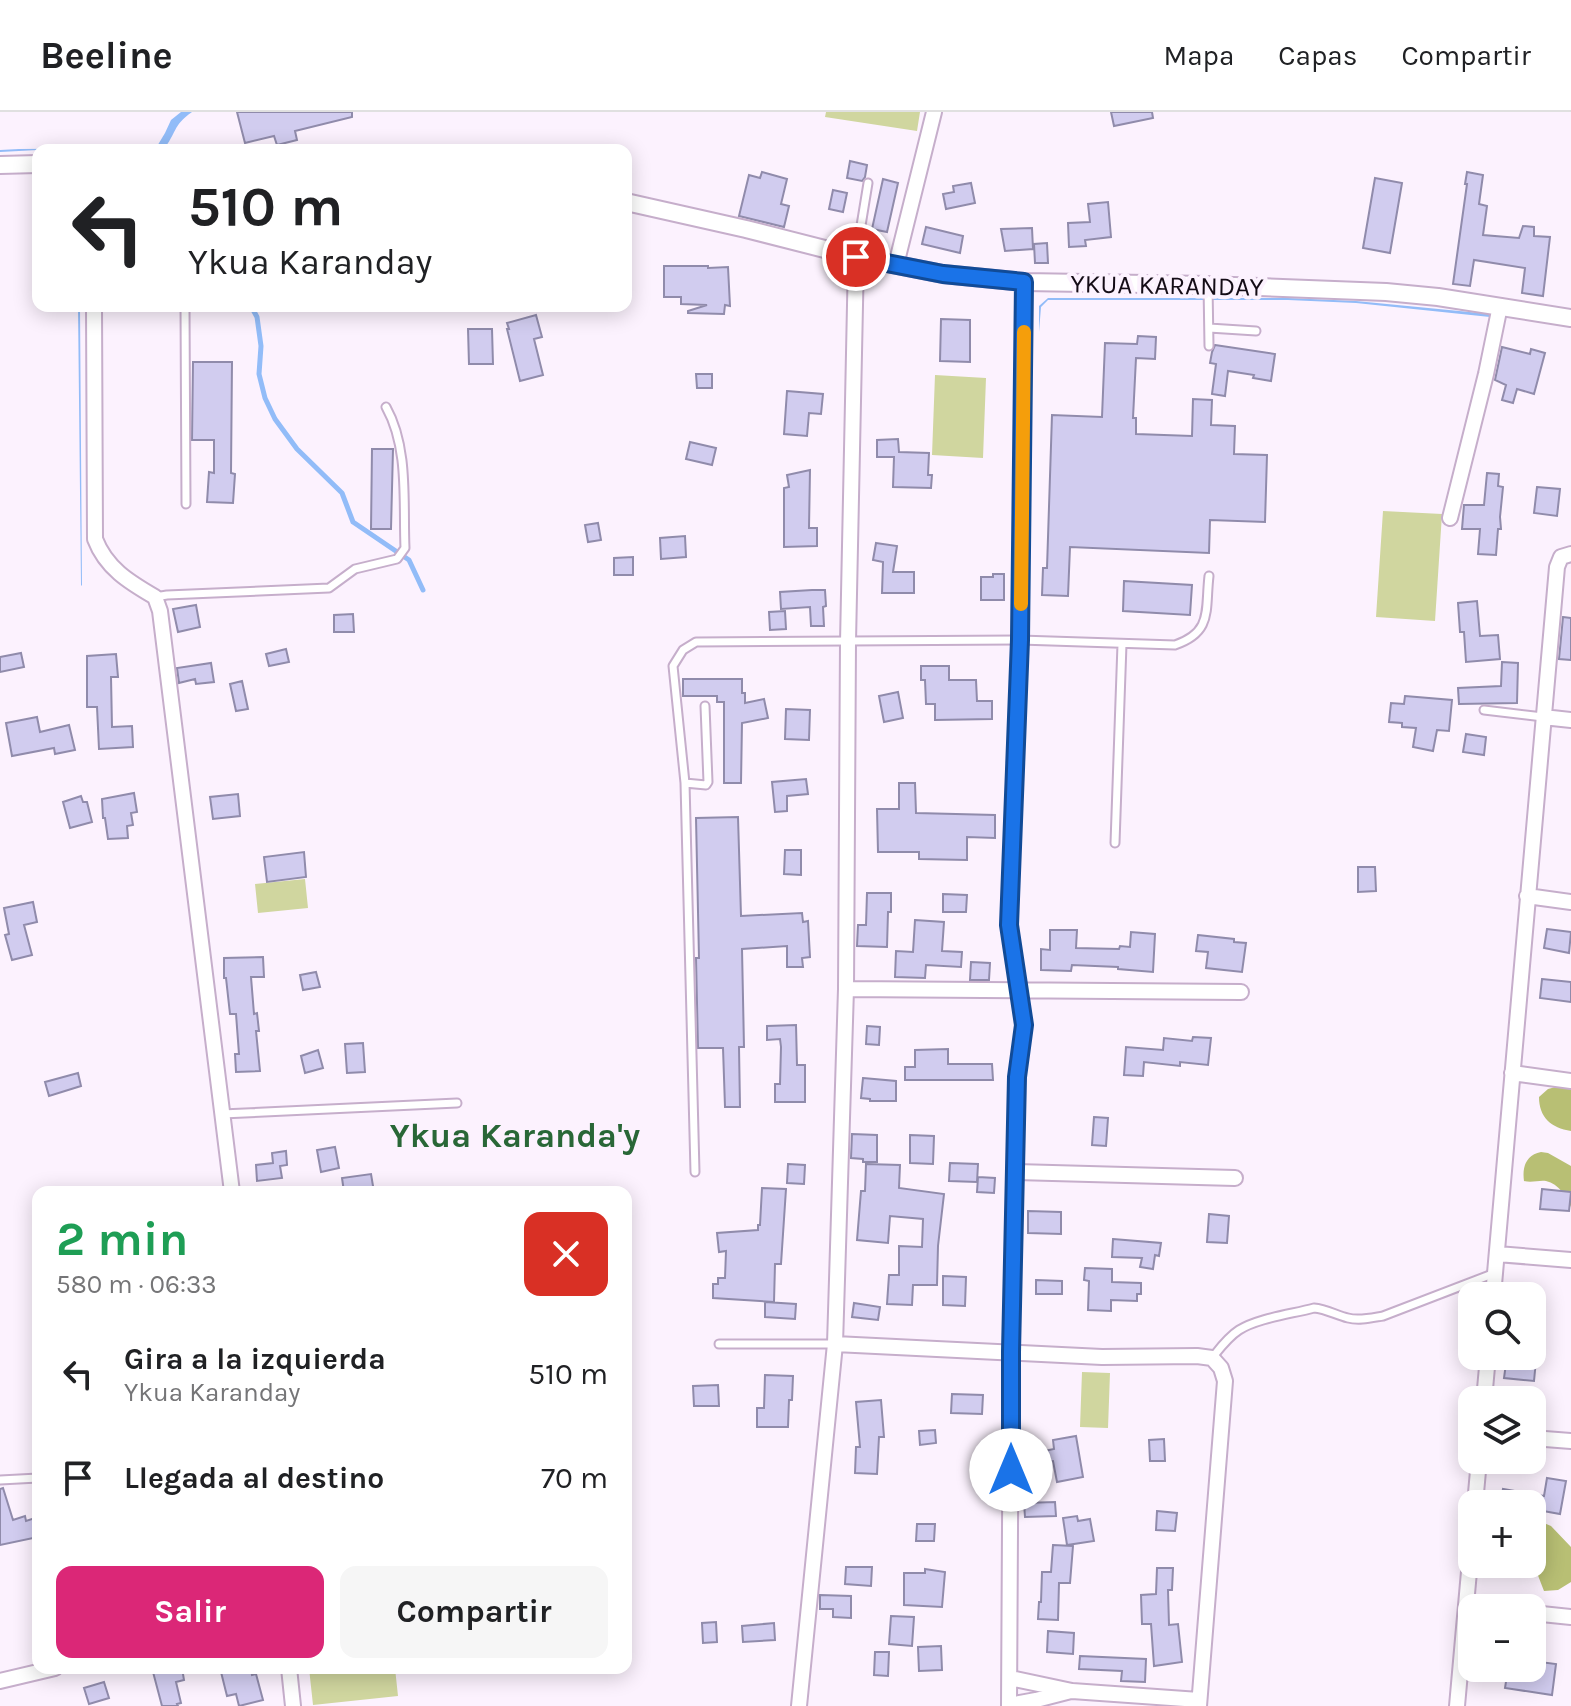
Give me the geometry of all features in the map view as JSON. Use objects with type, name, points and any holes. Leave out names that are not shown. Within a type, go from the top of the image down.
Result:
[{"type":"street","points":[[896,265],[934,112]]},
{"type":"street","points":[[0,165],[32,164]]},
{"type":"street","name":"YKUA KARANDAY","points":[[632,203],[856,257],[943,274],[1024,282],[1386,292],[1571,318]]},
{"type":"street","points":[[799,1706],[835,1344],[846,989],[848,642],[856,257]]},
{"type":"street","points":[[1024,282],[1020,640],[1009,925],[1024,1025],[1017,1077],[1011,1352],[1009,1705],[1072,1691]]},
{"type":"street","points":[[1450,518],[1500,306]]},
{"type":"street","points":[[94,312],[95,539],[110,566],[135,587],[155,597],[160,611],[231,1186]]},
{"type":"street","points":[[1494,1282],[1557,567],[1561,557],[1571,554]]},
{"type":"street","points":[[1543,717],[1571,720]]},
{"type":"street","points":[[1527,896],[1571,902]]},
{"type":"street","points":[[846,989],[1241,992]]},
{"type":"street","points":[[1512,1073],[1571,1081]]},
{"type":"street","points":[[1015,1172],[1235,1178]]},
{"type":"street","points":[[1497,1254],[1571,1260]]},
{"type":"street","points":[[835,1344],[1102,1357],[1197,1356],[1212,1358],[1221,1368],[1225,1381],[1199,1703],[1072,1691],[1010,1678]]},
{"type":"street","points":[[1546,1439],[1571,1441]]},
{"type":"street","points":[[1546,1614],[1571,1617]]},
{"type":"street","points":[[0,1681],[32,1673]]},
{"type":"street","points":[[290,1674],[293,1706]]},
{"type":"street","points":[[1457,1706],[1459,1682]]},
{"type":"lane","points":[[856,257],[868,183]]},
{"type":"lane","points":[[1208,285],[1209,346]]},
{"type":"lane","points":[[185,312],[186,504]]},
{"type":"lane","points":[[1209,328],[1256,331]]},
{"type":"lane","points":[[155,597],[329,588],[355,569],[397,559],[405,548],[402,461],[397,432],[386,407]]},
{"type":"lane","points":[[695,1172],[685,783],[673,666],[683,650],[696,642],[1020,640],[1175,645],[1191,639],[1204,626],[1209,576]]},
{"type":"lane","points":[[1115,843],[1122,644]]},
{"type":"lane","points":[[685,783],[706,785],[709,779],[705,706]]},
{"type":"lane","points":[[1484,710],[1543,717]]},
{"type":"lane","points":[[222,1114],[457,1103]]},
{"type":"lane","points":[[1212,1358],[1229,1338],[1253,1324],[1314,1308],[1349,1319],[1383,1316],[1495,1273]]},
{"type":"lane","points":[[719,1344],[835,1344]]},
{"type":"lane","points":[[0,1480],[32,1478]]},
{"type":"green space","points":[[826,112],[920,112],[917,131],[825,117]]},
{"type":"green space","points":[[935,375],[986,378],[983,458],[932,455]]},
{"type":"green space","points":[[1383,511],[1442,514],[1435,621],[1376,617]]},
{"type":"green space","points":[[305,879],[308,908],[258,913],[255,884]]},
{"type":"green space","points":[[1571,1083],[1571,1131],[1558,1127],[1544,1116],[1539,1097],[1548,1089]]},
{"type":"green space","points":[[1541,1152],[1571,1166],[1571,1207],[1555,1185],[1546,1181],[1524,1181],[1526,1162]]},
{"type":"green space","points":[[1082,1372],[1110,1373],[1108,1428],[1080,1427]]},
{"type":"green space","points":[[1546,1524],[1571,1547],[1571,1582],[1558,1590],[1544,1591],[1539,1578],[1546,1578]]},
{"type":"green space","points":[[310,1674],[396,1674],[398,1696],[313,1705]]},
{"type":"water","points":[[181,112],[192,112],[178,126],[167,144],[158,144],[165,133],[171,120]]},
{"type":"water","points":[[0,150],[32,150],[0,152]]},
{"type":"water","points":[[1048,298],[1288,298],[1356,301],[1490,314],[1490,317],[1356,303],[1288,300],[1048,300],[1041,307],[1039,332],[1039,306]]},
{"type":"water","points":[[78,312],[80,312],[81,585]]},
{"type":"building","points":[[237,112],[352,112],[352,117],[295,131],[297,140],[277,144],[274,136],[245,143]]},
{"type":"building","points":[[1111,112],[1152,112],[1153,118],[1114,126]]},
{"type":"building","points":[[850,161],[867,165],[862,181],[847,178]]},
{"type":"building","points":[[762,172],[787,179],[781,204],[789,206],[784,227],[739,216],[749,175],[760,178]]},
{"type":"building","points":[[1467,172],[1483,175],[1479,204],[1487,206],[1483,235],[1519,238],[1523,226],[1534,227],[1534,236],[1550,237],[1543,296],[1522,293],[1525,268],[1474,260],[1470,286],[1453,284]]},
{"type":"building","points":[[1375,178],[1402,183],[1390,253],[1363,248]]},
{"type":"building","points":[[883,179],[898,183],[887,232],[872,229]]},
{"type":"building","points":[[971,183],[975,203],[946,209],[943,194],[954,192],[953,186]]},
{"type":"building","points":[[833,190],[847,193],[843,212],[829,209]]},
{"type":"building","points":[[1108,202],[1111,237],[1085,240],[1086,246],[1069,247],[1068,223],[1090,222],[1088,204]]},
{"type":"building","points":[[926,227],[963,236],[960,253],[922,244]]},
{"type":"building","points":[[1032,228],[1033,249],[1005,251],[1001,229]]},
{"type":"building","points":[[1047,243],[1048,263],[1035,263],[1034,244]]},
{"type":"building","points":[[664,266],[728,267],[730,306],[725,305],[724,314],[688,313],[707,305],[681,304],[681,297],[664,297]]},
{"type":"building","points":[[536,315],[542,337],[534,339],[543,375],[520,381],[507,323]]},
{"type":"building","points":[[941,319],[970,320],[970,362],[940,361]]},
{"type":"building","points":[[468,329],[492,329],[493,364],[469,364]]},
{"type":"building","points":[[1138,336],[1156,337],[1155,359],[1136,358],[1133,418],[1136,418],[1136,434],[1192,436],[1193,399],[1212,400],[1211,425],[1235,426],[1234,454],[1267,455],[1265,522],[1210,520],[1209,553],[1070,547],[1068,596],[1042,595],[1043,568],[1047,568],[1052,415],[1102,417],[1105,343],[1137,344]]},
{"type":"building","points":[[1215,345],[1275,354],[1271,381],[1228,371],[1225,396],[1212,394],[1216,364],[1210,363]]},
{"type":"building","points":[[1502,347],[1530,354],[1531,349],[1545,353],[1534,394],[1517,389],[1513,403],[1502,400],[1506,385],[1495,380]]},
{"type":"building","points":[[193,362],[232,362],[233,503],[207,502],[209,472],[214,473],[214,440],[192,440]]},
{"type":"building","points":[[696,374],[712,374],[712,388],[697,388]]},
{"type":"building","points":[[787,391],[823,394],[821,414],[809,413],[807,436],[784,434]]},
{"type":"building","points":[[898,439],[899,452],[929,453],[931,488],[893,487],[894,457],[877,457],[877,440]]},
{"type":"building","points":[[690,442],[716,448],[712,465],[686,459]]},
{"type":"building","points":[[372,449],[393,449],[391,529],[371,529]]},
{"type":"building","points":[[810,470],[809,528],[817,528],[817,546],[784,547],[784,488],[789,487],[787,475]]},
{"type":"building","points":[[1487,473],[1499,474],[1498,486],[1503,487],[1496,555],[1478,554],[1480,529],[1462,529],[1464,505],[1484,505]]},
{"type":"building","points":[[1537,487],[1560,489],[1557,516],[1534,513]]},
{"type":"building","points":[[598,523],[601,540],[588,542],[585,525]]},
{"type":"building","points":[[685,536],[686,557],[661,559],[660,538]]},
{"type":"building","points":[[876,543],[897,546],[893,572],[914,572],[914,593],[882,593],[883,562],[873,560]]},
{"type":"building","points":[[633,557],[633,575],[614,575],[614,558]]},
{"type":"building","points":[[993,574],[1004,574],[1004,600],[981,600],[981,577],[993,577]]},
{"type":"building","points":[[1124,581],[1192,585],[1190,615],[1123,611]]},
{"type":"building","points":[[825,590],[824,626],[811,626],[810,607],[781,609],[780,592]]},
{"type":"building","points":[[1477,601],[1480,636],[1498,635],[1500,659],[1466,662],[1458,603]]},
{"type":"building","points":[[196,605],[200,627],[178,632],[173,609]]},
{"type":"building","points":[[785,611],[786,629],[770,630],[769,612]]},
{"type":"building","points":[[353,614],[354,632],[334,632],[334,615]]},
{"type":"building","points":[[1563,617],[1571,618],[1571,660],[1559,659]]},
{"type":"building","points":[[286,649],[289,662],[269,666],[266,654]]},
{"type":"building","points":[[21,653],[24,667],[0,672],[0,657]]},
{"type":"building","points":[[116,654],[118,677],[111,677],[112,727],[132,726],[133,747],[99,749],[97,707],[87,707],[87,656]]},
{"type":"building","points":[[1502,662],[1518,663],[1517,703],[1459,704],[1458,688],[1501,686]]},
{"type":"building","points":[[211,663],[214,682],[196,684],[195,679],[179,683],[177,668]]},
{"type":"building","points":[[921,666],[949,666],[949,680],[976,680],[977,701],[992,701],[992,719],[935,720],[935,704],[926,704]]},
{"type":"building","points":[[683,679],[742,679],[745,703],[764,699],[768,718],[742,723],[741,783],[724,783],[724,702],[717,702],[717,696],[683,696]]},
{"type":"building","points":[[242,681],[248,709],[236,711],[230,684]]},
{"type":"building","points":[[898,692],[903,718],[884,722],[879,696]]},
{"type":"building","points":[[1405,696],[1452,700],[1449,731],[1437,730],[1433,751],[1413,747],[1416,728],[1389,722],[1391,703],[1404,704]]},
{"type":"building","points":[[786,709],[810,710],[809,740],[785,739]]},
{"type":"building","points":[[37,717],[40,732],[69,725],[75,750],[55,754],[54,748],[12,756],[6,723]]},
{"type":"building","points":[[1466,734],[1486,737],[1484,755],[1463,752]]},
{"type":"building","points":[[806,779],[808,794],[787,796],[787,811],[775,812],[772,782]]},
{"type":"building","points":[[899,783],[915,783],[916,813],[995,815],[995,838],[967,837],[967,860],[919,859],[919,852],[878,852],[877,809],[899,809]]},
{"type":"building","points":[[134,793],[137,812],[131,813],[133,825],[127,826],[128,838],[108,839],[102,799]]},
{"type":"building","points":[[238,794],[240,816],[213,819],[210,797]]},
{"type":"building","points":[[81,796],[83,802],[87,802],[92,822],[70,828],[63,802]]},
{"type":"building","points":[[738,817],[741,916],[802,913],[803,922],[808,921],[810,957],[802,958],[803,967],[787,967],[787,946],[742,949],[744,1047],[739,1047],[740,1107],[725,1107],[723,1048],[698,1048],[696,818]]},
{"type":"building","points":[[785,850],[801,850],[801,875],[784,874]]},
{"type":"building","points":[[304,852],[306,877],[267,882],[264,857]]},
{"type":"building","points":[[1358,867],[1375,867],[1376,891],[1358,892]]},
{"type":"building","points":[[867,893],[891,893],[887,947],[857,946],[858,925],[866,925]]},
{"type":"building","points":[[943,894],[967,895],[966,912],[943,912]]},
{"type":"building","points":[[33,902],[37,922],[24,925],[32,955],[12,960],[5,935],[9,934],[4,908]]},
{"type":"building","points":[[915,920],[944,922],[942,951],[962,952],[961,967],[926,965],[925,978],[895,977],[896,951],[913,952]]},
{"type":"building","points":[[1547,929],[1571,932],[1569,953],[1544,948]]},
{"type":"building","points":[[1050,930],[1077,930],[1076,948],[1119,949],[1120,946],[1130,947],[1131,932],[1155,934],[1153,972],[1072,965],[1071,971],[1041,970],[1041,949],[1050,950]]},
{"type":"building","points":[[1198,935],[1246,943],[1242,972],[1206,968],[1208,952],[1196,951]]},
{"type":"building","points":[[263,957],[264,977],[251,977],[254,1014],[257,1013],[259,1031],[256,1031],[260,1071],[236,1072],[235,1054],[239,1054],[236,1014],[230,1014],[224,958]]},
{"type":"building","points":[[971,962],[990,963],[989,980],[970,980]]},
{"type":"building","points":[[316,972],[320,987],[303,990],[300,975]]},
{"type":"building","points":[[1542,979],[1571,982],[1571,1002],[1540,998]]},
{"type":"building","points":[[796,1025],[797,1065],[805,1065],[805,1102],[775,1102],[775,1084],[780,1084],[781,1047],[780,1039],[767,1040],[767,1026]]},
{"type":"building","points":[[867,1026],[880,1027],[879,1045],[866,1044]]},
{"type":"building","points":[[1193,1037],[1211,1038],[1208,1065],[1144,1062],[1143,1076],[1124,1075],[1126,1047],[1163,1050],[1164,1038],[1192,1041]]},
{"type":"building","points":[[363,1043],[365,1072],[347,1073],[345,1044]]},
{"type":"building","points":[[948,1049],[948,1064],[992,1064],[993,1080],[905,1080],[905,1067],[915,1067],[915,1050]]},
{"type":"building","points":[[318,1050],[323,1068],[305,1073],[301,1056]]},
{"type":"building","points":[[78,1073],[81,1086],[49,1096],[45,1082]]},
{"type":"building","points":[[863,1078],[896,1081],[896,1101],[861,1098]]},
{"type":"building","points":[[1094,1117],[1108,1118],[1106,1146],[1092,1145]]},
{"type":"building","points":[[852,1134],[877,1135],[877,1162],[851,1158]]},
{"type":"building","points":[[910,1135],[934,1136],[933,1164],[910,1163]]},
{"type":"building","points":[[335,1147],[339,1168],[321,1172],[317,1150]]},
{"type":"building","points":[[286,1151],[287,1165],[280,1166],[282,1178],[257,1181],[256,1165],[273,1163],[272,1153]]},
{"type":"building","points":[[950,1163],[978,1164],[977,1182],[949,1181]]},
{"type":"building","points":[[788,1164],[805,1165],[804,1184],[787,1183]]},
{"type":"building","points":[[866,1164],[900,1165],[899,1188],[944,1194],[937,1285],[913,1285],[912,1305],[887,1304],[889,1275],[899,1275],[899,1246],[922,1247],[923,1219],[890,1216],[888,1243],[857,1240]]},
{"type":"building","points":[[371,1174],[373,1186],[343,1186],[342,1178]]},
{"type":"building","points":[[978,1177],[995,1178],[994,1193],[977,1192]]},
{"type":"building","points":[[762,1188],[786,1189],[781,1264],[775,1264],[774,1302],[713,1298],[713,1284],[718,1284],[718,1278],[725,1278],[726,1251],[719,1252],[717,1233],[758,1230]]},
{"type":"building","points":[[1542,1189],[1571,1192],[1569,1211],[1540,1209]]},
{"type":"building","points":[[1028,1211],[1061,1212],[1061,1234],[1028,1233]]},
{"type":"building","points":[[1209,1214],[1229,1216],[1227,1243],[1207,1242]]},
{"type":"building","points":[[1113,1239],[1161,1243],[1153,1269],[1140,1267],[1142,1258],[1112,1257]]},
{"type":"building","points":[[1085,1268],[1112,1269],[1112,1282],[1141,1283],[1141,1294],[1137,1294],[1137,1301],[1111,1300],[1111,1311],[1088,1310],[1089,1281],[1084,1280]]},
{"type":"building","points":[[943,1276],[966,1277],[965,1306],[943,1305]]},
{"type":"building","points":[[1036,1280],[1062,1281],[1062,1294],[1036,1294]]},
{"type":"building","points":[[765,1302],[796,1304],[795,1319],[765,1317]]},
{"type":"building","points":[[854,1303],[880,1307],[878,1320],[852,1317]]},
{"type":"building","points":[[1505,1370],[1535,1370],[1534,1381],[1504,1378]]},
{"type":"building","points":[[765,1375],[793,1376],[788,1427],[757,1427],[757,1408],[764,1408]]},
{"type":"building","points":[[718,1385],[719,1406],[694,1406],[693,1386]]},
{"type":"building","points":[[952,1394],[983,1395],[982,1414],[951,1413]]},
{"type":"building","points":[[881,1400],[884,1437],[879,1437],[877,1474],[855,1473],[856,1447],[860,1447],[856,1402]]},
{"type":"building","points":[[935,1430],[936,1443],[920,1445],[919,1431]]},
{"type":"building","points":[[1076,1436],[1083,1477],[1057,1482],[1053,1461],[1046,1462],[1044,1451],[1054,1449],[1053,1440]]},
{"type":"building","points":[[1164,1439],[1165,1461],[1150,1461],[1149,1440]]},
{"type":"building","points":[[1547,1478],[1566,1481],[1560,1514],[1546,1512]]},
{"type":"building","points":[[3,1488],[13,1520],[25,1516],[26,1521],[32,1519],[32,1538],[0,1545],[0,1489]]},
{"type":"building","points":[[1055,1502],[1056,1516],[1025,1517],[1024,1503]]},
{"type":"building","points":[[1157,1511],[1177,1513],[1175,1531],[1156,1530]]},
{"type":"building","points":[[1077,1516],[1078,1521],[1090,1519],[1094,1541],[1067,1545],[1063,1518]]},
{"type":"building","points":[[917,1524],[935,1524],[934,1541],[916,1541]]},
{"type":"building","points":[[1053,1545],[1073,1546],[1070,1583],[1059,1583],[1058,1620],[1038,1619],[1042,1572],[1051,1572]]},
{"type":"building","points":[[846,1567],[872,1567],[871,1586],[845,1584]]},
{"type":"building","points":[[1157,1568],[1173,1568],[1172,1590],[1168,1590],[1169,1625],[1178,1624],[1182,1662],[1154,1666],[1151,1624],[1142,1624],[1141,1595],[1156,1594]]},
{"type":"building","points":[[925,1569],[945,1572],[942,1607],[904,1605],[904,1573],[925,1573]]},
{"type":"building","points":[[820,1595],[851,1596],[851,1618],[833,1617],[833,1609],[820,1609]]},
{"type":"building","points":[[891,1616],[914,1617],[912,1646],[889,1644]]},
{"type":"building","points":[[716,1622],[717,1642],[703,1643],[702,1623]]},
{"type":"building","points":[[774,1623],[775,1640],[743,1642],[742,1626]]},
{"type":"building","points":[[1048,1631],[1074,1633],[1073,1654],[1047,1652]]},
{"type":"building","points":[[941,1646],[942,1670],[919,1671],[918,1647]]},
{"type":"building","points":[[875,1652],[889,1652],[888,1676],[874,1675]]},
{"type":"building","points":[[1080,1656],[1146,1659],[1145,1682],[1121,1681],[1122,1671],[1079,1669]]},
{"type":"building","points":[[1546,1663],[1556,1664],[1552,1695],[1505,1688],[1506,1682],[1546,1682]]},
{"type":"building","points":[[154,1674],[183,1674],[184,1680],[176,1682],[181,1703],[178,1706],[162,1706]]},
{"type":"building","points":[[222,1674],[256,1674],[263,1700],[239,1706],[236,1694],[227,1696]]},
{"type":"building","points":[[104,1682],[109,1698],[89,1704],[84,1688]]},
{"type":"waterway","points":[[254,312],[261,346],[259,374],[275,419],[297,449],[342,493],[353,522],[409,560],[423,590]]},
{"type":"slow traffic","points":[[1021,604],[1024,332]]},
{"type":"district","name":"Ykua Karanda'y","points":[[515,1135]]},
{"type":"route","points":[[856,257],[943,274],[1024,282],[1020,640],[1009,925],[1024,1025],[1017,1077],[1011,1470]]}]
